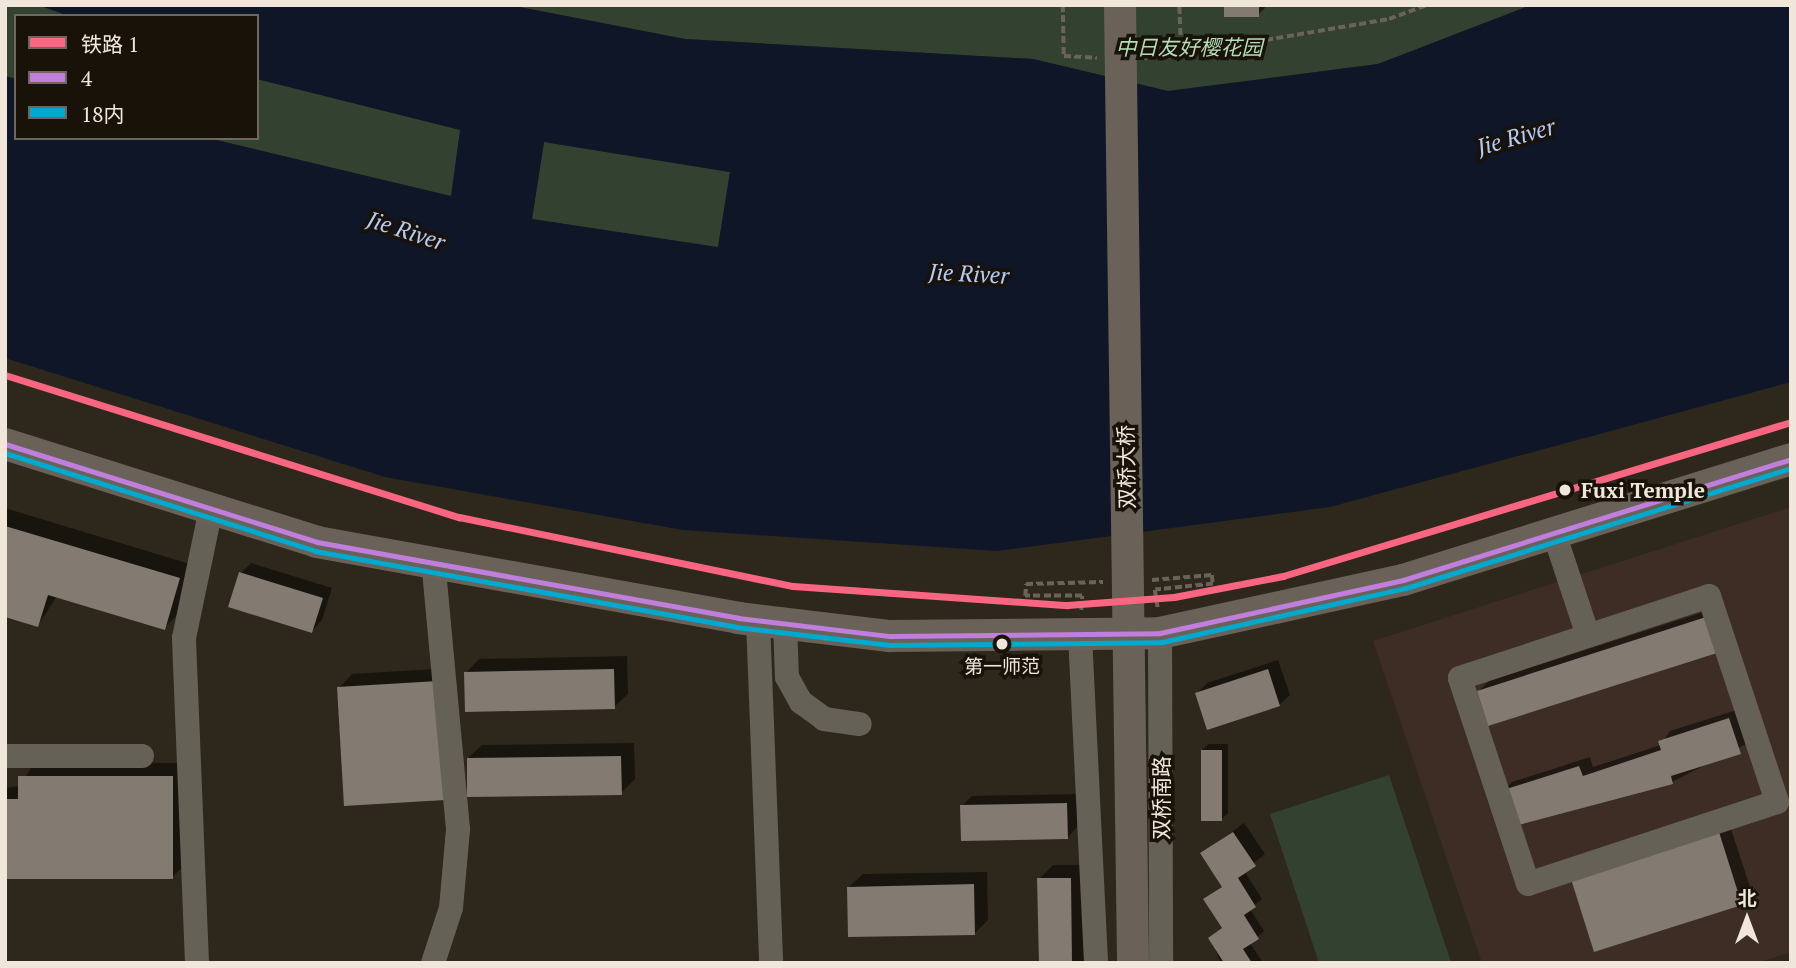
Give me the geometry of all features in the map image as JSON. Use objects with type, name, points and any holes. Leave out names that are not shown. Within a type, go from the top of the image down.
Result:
[{"type":"main road","name":"双桥大桥","points":[[1121,5],[1124,51],[1133,963]]},
{"type":"main road","points":[[5,444],[317,542],[771,622],[890,636],[1160,627],[1403,580],[1791,459]]},
{"type":"street","points":[[197,963],[184,638],[211,509]]},
{"type":"street","points":[[1554,533],[1588,636]]},
{"type":"street","points":[[433,562],[458,829],[451,908],[433,963]]},
{"type":"street","points":[[1709,596],[1777,802],[1528,884],[1460,678],[1588,636],[1709,596]]},
{"type":"street","points":[[771,622],[787,677],[801,702],[824,719],[860,724]]},
{"type":"street","points":[[771,622],[771,963]]},
{"type":"street","name":"双桥南路","points":[[1160,627],[1161,963]]},
{"type":"street","points":[[1080,628],[1096,963]]},
{"type":"street","points":[[5,757],[142,756]]},
{"type":"path","points":[[1063,5],[1064,56],[1266,40],[1389,19],[1427,5]]},
{"type":"path","points":[[1124,51],[1181,56],[1179,5]]},
{"type":"path","points":[[1080,628],[1082,596],[1025,596],[1026,584],[1128,582],[1212,575],[1213,584],[1155,590],[1160,627]]},
{"type":"shaded area","points":[[1791,507],[1791,952],[1758,963],[1482,963],[1373,641]]},
{"type":"green space","points":[[5,5],[38,5],[63,14],[14,14],[14,78],[5,76]]},
{"type":"green space","name":"中日友好樱花园","points":[[509,5],[1531,5],[1378,64],[1168,91],[1033,59],[685,39]]},
{"type":"green space","points":[[259,80],[461,130],[452,197],[216,140],[259,140]]},
{"type":"green space","points":[[544,142],[730,172],[718,248],[532,219]]},
{"type":"green space","points":[[1389,775],[1451,962],[1319,963],[1270,814]]},
{"type":"water","name":"Jie River","points":[[38,5],[509,5],[685,39],[1033,59],[1168,91],[1378,64],[1531,5],[1791,5],[1791,382],[1330,507],[997,551],[683,530],[385,477],[5,358],[5,76],[14,78],[14,140],[216,140],[451,196],[460,130],[259,80],[259,14],[63,14]],"holes":[[[544,142],[730,172],[718,247],[532,219]]]},
{"type":"building","points":[[1224,5],[1259,5],[1259,17],[1224,17]]},
{"type":"building","points":[[5,526],[180,578],[165,630],[48,595],[38,627],[5,617]]},
{"type":"building","points":[[239,572],[323,598],[312,633],[228,607]]},
{"type":"building","points":[[1706,617],[1717,653],[1488,726],[1477,691]]},
{"type":"building","points":[[614,669],[615,709],[465,712],[464,672]]},
{"type":"building","points":[[1268,669],[1280,706],[1207,730],[1195,693]]},
{"type":"building","points":[[438,681],[445,800],[344,806],[337,687]]},
{"type":"building","points":[[1729,718],[1741,754],[1671,776],[1673,784],[1511,827],[1500,791],[1579,766],[1583,776],[1661,750],[1658,741]]},
{"type":"building","points":[[1201,750],[1222,750],[1222,821],[1201,821]]},
{"type":"building","points":[[621,756],[622,795],[467,797],[467,758]]},
{"type":"building","points":[[18,776],[173,776],[173,879],[5,879],[5,799],[18,799]]},
{"type":"building","points":[[1067,803],[1068,839],[961,841],[960,805]]},
{"type":"building","points":[[1233,832],[1256,866],[1238,878],[1256,907],[1244,915],[1259,939],[1243,949],[1252,963],[1224,963],[1208,938],[1222,928],[1203,899],[1222,887],[1200,853]]},
{"type":"building","points":[[1719,832],[1742,905],[1594,952],[1571,879]]},
{"type":"building","points":[[1037,878],[1071,878],[1072,963],[1039,963]]},
{"type":"building","points":[[974,884],[975,935],[848,937],[847,887]]},
{"type":"rail line","name":"1","points":[[5,375],[459,517],[793,586],[1067,605],[1174,597],[1283,576],[1791,422]]},
{"type":"transit line","name":"4","points":[[5,444],[317,542],[738,618],[890,636],[1160,633],[1403,580],[1791,459]]},
{"type":"transit line","name":"18内","points":[[5,453],[315,551],[736,627],[890,645],[1162,642],[1406,588],[1791,468]]},
{"type":"place","name":"Fuxi Temple","points":[[1565,490]]},
{"type":"place","name":"第一师范","points":[[1002,644]]}]
